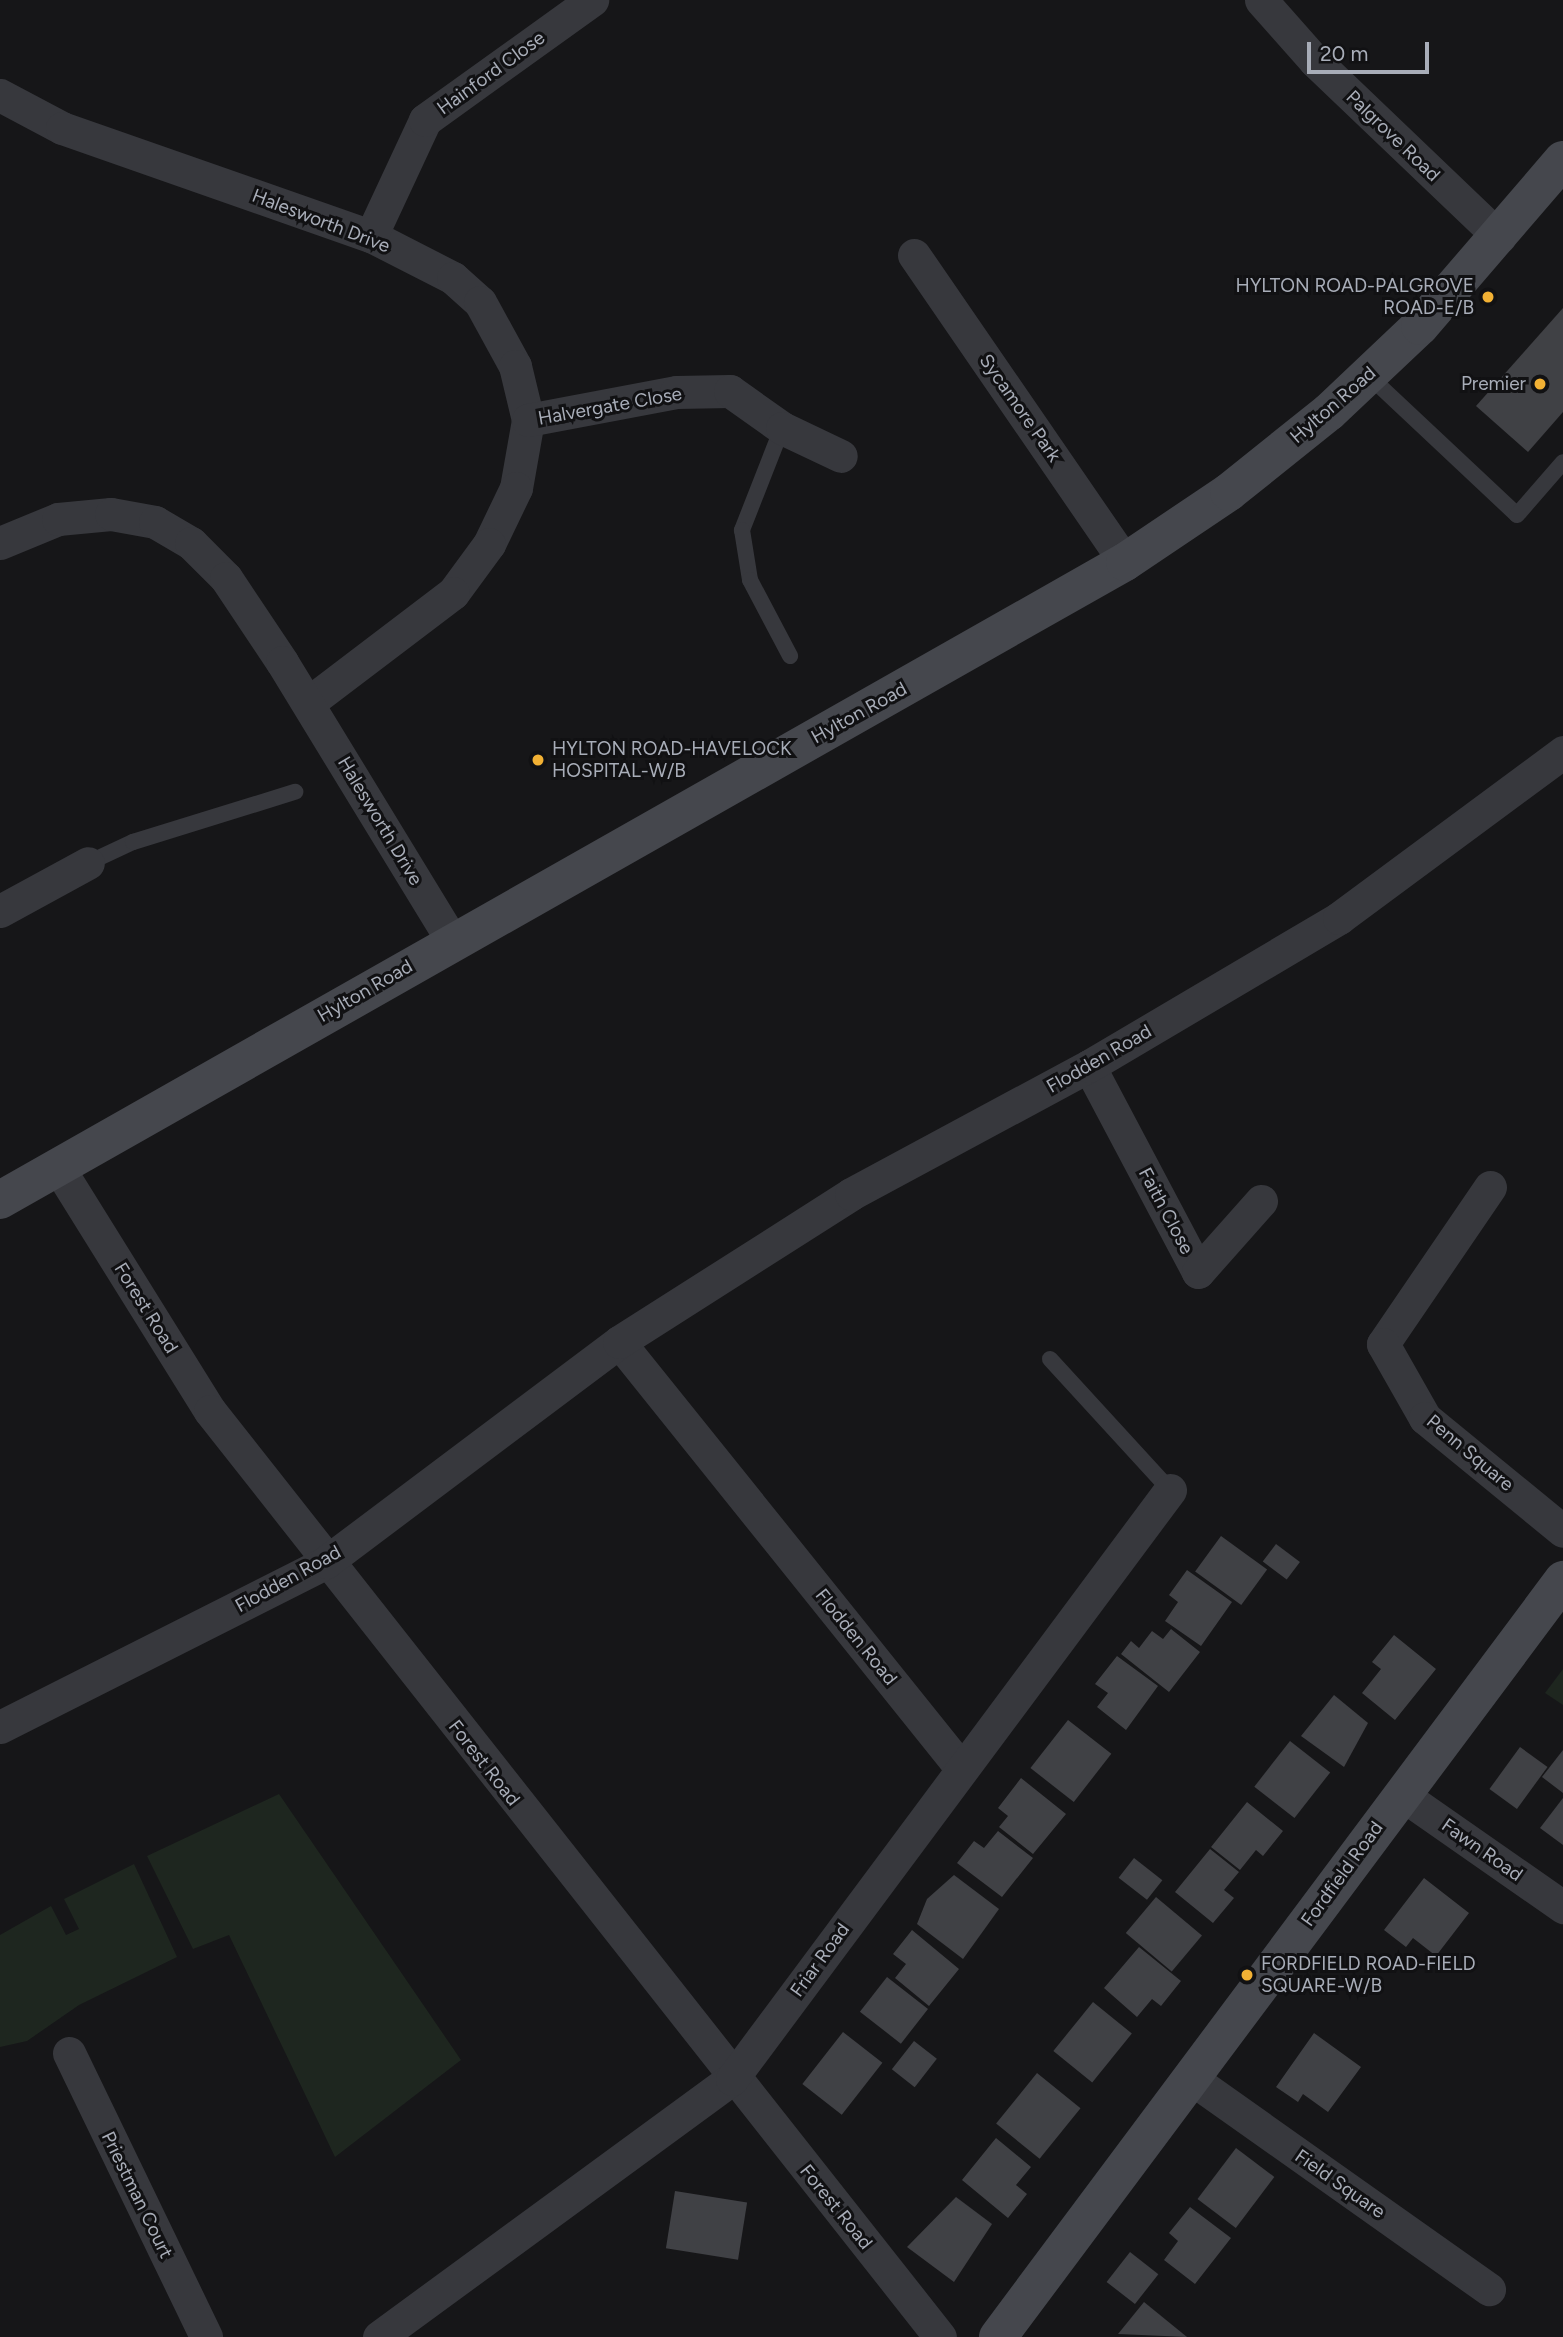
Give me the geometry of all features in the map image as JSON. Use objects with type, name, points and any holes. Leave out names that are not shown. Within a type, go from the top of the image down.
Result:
[{"type":"street","name":"Hainford Close","points":[[371,236],[425,120],[592,0]]},
{"type":"street","name":"Palgrove Road","points":[[1261,0],[1315,61],[1499,237]]},
{"type":"street","name":"Halesworth Drive","points":[[0,95],[62,128],[371,236],[453,278],[480,302],[516,366],[528,420],[516,488],[489,544],[453,593],[308,703]]},
{"type":"street","name":"Hylton Road","points":[[0,1200],[452,940],[1125,562],[1228,492],[1368,375],[1499,237],[1563,160]]},
{"type":"street","name":"Sycamore Park","points":[[914,255],[1125,562]]},
{"type":"street","name":"Halvergate Close","points":[[528,420],[676,392],[730,391],[782,428],[841,456]]},
{"type":"street","name":"Halesworth Drive","points":[[0,543],[58,519],[111,514],[155,522],[191,543],[226,578],[308,703],[452,940]]},
{"type":"street","name":"Flodden Road","points":[[0,1727],[326,1562],[619,1342],[851,1194],[1089,1066],[1339,918],[1563,752]]},
{"type":"street","points":[[0,911],[88,863]]},
{"type":"street","name":"Faith Close","points":[[1089,1066],[1198,1272],[1261,1201]]},
{"type":"street","name":"Forest Road","points":[[58,1167],[210,1411],[733,2079],[940,2337]]},
{"type":"street","name":"Penn Square","points":[[1490,1187],[1383,1345],[1424,1418],[1563,1531]]},
{"type":"street","name":"Flodden Road","points":[[619,1342],[961,1768]]},
{"type":"street","name":"Friar Road","points":[[379,2337],[733,2079],[961,1768],[1170,1490]]},
{"type":"street","name":"Fordfield Road","points":[[998,2337],[1563,1580]]},
{"type":"street","name":"Fawn Road","points":[[1401,1794],[1563,1907]]},
{"type":"street","name":"Priestman Court","points":[[69,2053],[206,2337]]},
{"type":"street","name":"Field Square","points":[[1192,2079],[1489,2289]]},
{"type":"lane","points":[[1368,375],[1517,515],[1563,463]]},
{"type":"lane","points":[[782,428],[742,530],[750,580],[790,656]]},
{"type":"lane","points":[[88,863],[295,792]]},
{"type":"lane","points":[[1050,1359],[1170,1490]]},
{"type":"shaded area","points":[[1563,1669],[1563,1705],[1545,1693]]},
{"type":"shaded area","points":[[279,1794],[461,2060],[335,2157],[229,1935],[193,1949],[147,1856]]},
{"type":"shaded area","points":[[134,1864],[177,1957],[79,2005],[27,2041],[0,2047],[0,1935],[51,1906],[66,1935],[79,1929],[64,1899]]},
{"type":"building","points":[[1563,308],[1563,412],[1528,452],[1476,406]]},
{"type":"building","points":[[1221,1536],[1267,1570],[1241,1605],[1195,1572]]},
{"type":"building","points":[[1276,1544],[1300,1562],[1287,1580],[1263,1562]]},
{"type":"building","points":[[1187,1570],[1232,1602],[1201,1646],[1165,1621],[1178,1602],[1169,1595]]},
{"type":"building","points":[[1171,1629],[1200,1652],[1169,1692],[1121,1654],[1131,1641],[1139,1648],[1152,1631],[1163,1639]]},
{"type":"building","points":[[1394,1635],[1436,1669],[1395,1720],[1362,1693],[1381,1669],[1372,1662]]},
{"type":"building","points":[[1117,1656],[1158,1686],[1126,1730],[1097,1707],[1108,1693],[1095,1684]]},
{"type":"building","points":[[1334,1695],[1368,1723],[1344,1767],[1301,1736]]},
{"type":"building","points":[[1068,1720],[1111,1754],[1074,1802],[1030,1768]]},
{"type":"building","points":[[1290,1741],[1330,1772],[1294,1818],[1254,1787]]},
{"type":"building","points":[[1520,1747],[1548,1767],[1517,1809],[1489,1789]]},
{"type":"building","points":[[1563,1750],[1563,1793],[1542,1777]]},
{"type":"building","points":[[1021,1778],[1066,1814],[1033,1854],[999,1827],[1008,1816],[998,1808]]},
{"type":"building","points":[[1563,1798],[1563,1845],[1540,1828]]},
{"type":"building","points":[[1247,1802],[1283,1831],[1263,1856],[1256,1850],[1240,1870],[1211,1847]]},
{"type":"building","points":[[998,1831],[1033,1858],[1002,1897],[957,1863],[974,1841],[984,1848]]},
{"type":"building","points":[[1210,1849],[1239,1872],[1224,1890],[1234,1898],[1213,1923],[1175,1892]]},
{"type":"building","points":[[1134,1858],[1162,1880],[1147,1900],[1119,1878]]},
{"type":"building","points":[[954,1875],[999,1909],[963,1959],[917,1924],[927,1899]]},
{"type":"building","points":[[1424,1878],[1469,1913],[1436,1956],[1413,1938],[1406,1947],[1384,1930]]},
{"type":"building","points":[[1156,1897],[1202,1936],[1172,1972],[1126,1933]]},
{"type":"building","points":[[912,1930],[959,1969],[929,2006],[895,1978],[906,1964],[893,1954]]},
{"type":"building","points":[[1139,1947],[1181,1981],[1161,2006],[1152,1999],[1137,2017],[1104,1988]]},
{"type":"building","points":[[887,1977],[928,2009],[901,2044],[860,2012]]},
{"type":"building","points":[[1093,2002],[1132,2033],[1092,2082],[1053,2051]]},
{"type":"building","points":[[843,2032],[882,2063],[842,2115],[802,2084]]},
{"type":"building","points":[[1314,2033],[1361,2067],[1328,2112],[1303,2094],[1298,2102],[1276,2087]]},
{"type":"building","points":[[914,2041],[937,2059],[915,2087],[892,2069]]},
{"type":"building","points":[[1037,2073],[1081,2108],[1040,2159],[996,2124]]},
{"type":"building","points":[[996,2138],[1031,2167],[1016,2185],[1027,2194],[1008,2218],[962,2180]]},
{"type":"building","points":[[1236,2148],[1274,2177],[1236,2228],[1197,2199]]},
{"type":"building","points":[[675,2191],[747,2202],[738,2260],[666,2248]]},
{"type":"building","points":[[956,2197],[992,2224],[954,2282],[907,2247]]},
{"type":"building","points":[[1190,2207],[1231,2238],[1195,2284],[1164,2260],[1178,2241],[1169,2233]]},
{"type":"building","points":[[1130,2252],[1158,2274],[1135,2304],[1107,2282]]},
{"type":"building","points":[[1144,2302],[1187,2337],[1118,2334]]},
{"type":"place","name":"HYLTON ROAD-PALGROVE ROAD-E/B","points":[[1488,297]]},
{"type":"place","name":"Premier","points":[[1540,384]]},
{"type":"place","name":"HYLTON ROAD-HAVELOCK HOSPITAL-W/B","points":[[538,760]]},
{"type":"place","name":"FORDFIELD ROAD-FIELD SQUARE-W/B","points":[[1247,1975]]}]
